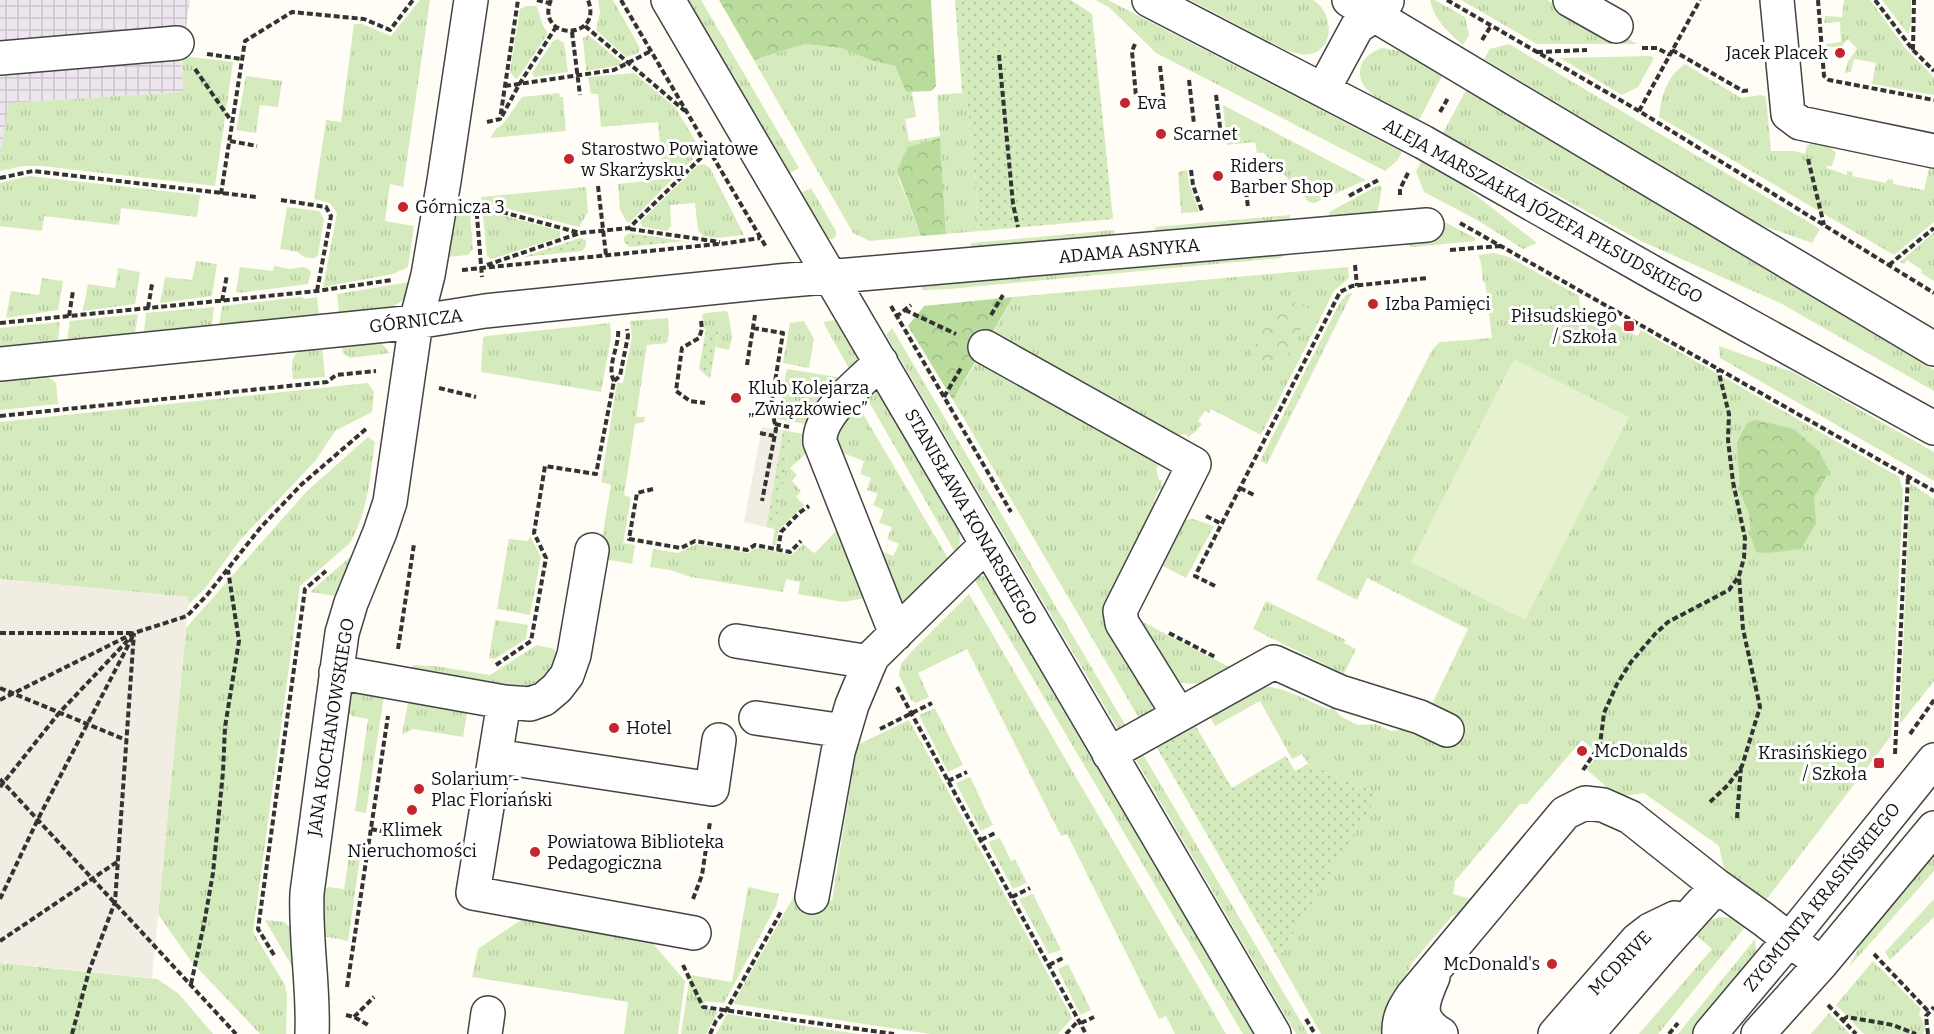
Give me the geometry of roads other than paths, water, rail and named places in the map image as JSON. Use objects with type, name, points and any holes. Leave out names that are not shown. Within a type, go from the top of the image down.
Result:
[{"type":"street","name":"JANA KOCHANOWSKIEGO","points":[[312,1034],[312,999],[306,929],[307,892],[336,672],[342,633],[351,603],[390,502],[416,322],[428,275],[471,0]]},
{"type":"street","name":"STANISŁAWA KONARSKIEGO","points":[[668,0],[1274,1034]]},
{"type":"street","name":"ALEJA MARSZAŁKA JÓZEFA PIŁSUDSKIEGO","points":[[1149,0],[1424,142],[1666,280],[1934,428]]},
{"type":"street","points":[[1569,0],[1616,26]]},
{"type":"street","points":[[1778,0],[1788,114],[1800,123],[1934,151]]},
{"type":"street","points":[[1323,90],[1371,5],[1934,349]]},
{"type":"street","points":[[0,58],[179,47]]},
{"type":"street","name":"ADAMA ASNYKA","points":[[831,277],[1438,221]]},
{"type":"street","name":"GÓRNICZA","points":[[0,364],[416,322],[485,311],[831,277]]},
{"type":"street","points":[[984,347],[1194,464],[1120,608],[1122,622],[1179,715]]},
{"type":"street","points":[[881,362],[833,409],[819,434],[820,442],[896,634]]},
{"type":"street","points":[[812,897],[841,741],[852,705],[870,662],[873,656],[986,545]]},
{"type":"street","points":[[336,672],[504,702],[530,704],[544,699],[567,675],[574,655],[592,550]]},
{"type":"street","points":[[736,641],[870,662]]},
{"type":"street","points":[[1109,754],[1274,662],[1340,692],[1420,717],[1447,730]]},
{"type":"street","points":[[504,702],[474,893],[687,932]]},
{"type":"street","points":[[756,718],[841,741]]},
{"type":"street","points":[[495,756],[712,789],[719,740]]},
{"type":"street","name":"ZYGMUNTA KRASIŃSKIEGO","points":[[1710,1034],[1790,940],[1934,760]]},
{"type":"street","points":[[1399,1034],[1399,1023],[1405,1006],[1565,813],[1585,803],[1603,805],[1630,817],[1707,898],[1790,940],[1821,964]]},
{"type":"street","points":[[1758,1034],[1821,964],[1934,828]]},
{"type":"street","points":[[1587,1034],[1663,945],[1707,898]]},
{"type":"street","name":"MCDRIVE","points":[[1555,1034],[1637,940],[1707,898]]},
{"type":"street","points":[[1439,964],[1420,1019],[1427,1021],[1441,1034]]},
{"type":"place","name":"Jacek Placek","points":[[1840,53]]},
{"type":"place","name":"Eva","points":[[1125,103]]},
{"type":"place","name":"Scarnet","points":[[1161,134]]},
{"type":"place","name":"Starostwo Powiatowe w Skarżysku","points":[[569,159]]},
{"type":"place","name":"Riders Barber Shop","points":[[1218,176]]},
{"type":"place","name":"Górnicza 3","points":[[403,207]]},
{"type":"place","name":"Izba Pamięci","points":[[1373,304]]},
{"type":"place","name":"Piłsudskiego / Szkoła","points":[[1629,326]]},
{"type":"place","name":"Klub Kolejarza „Związkowiec”","points":[[736,398]]},
{"type":"place","name":"Hotel","points":[[614,728]]},
{"type":"place","name":"McDonalds","points":[[1582,751]]},
{"type":"place","name":"Krasińskiego / Szkoła","points":[[1879,763]]},
{"type":"place","name":"Solarium - Plac Floriański","points":[[419,789]]},
{"type":"place","name":"Klimek Nieruchomości","points":[[412,810]]},
{"type":"place","name":"Powiatowa Biblioteka Pedagogiczna","points":[[535,852]]},
{"type":"place","name":"McDonald's","points":[[1552,964]]}]
